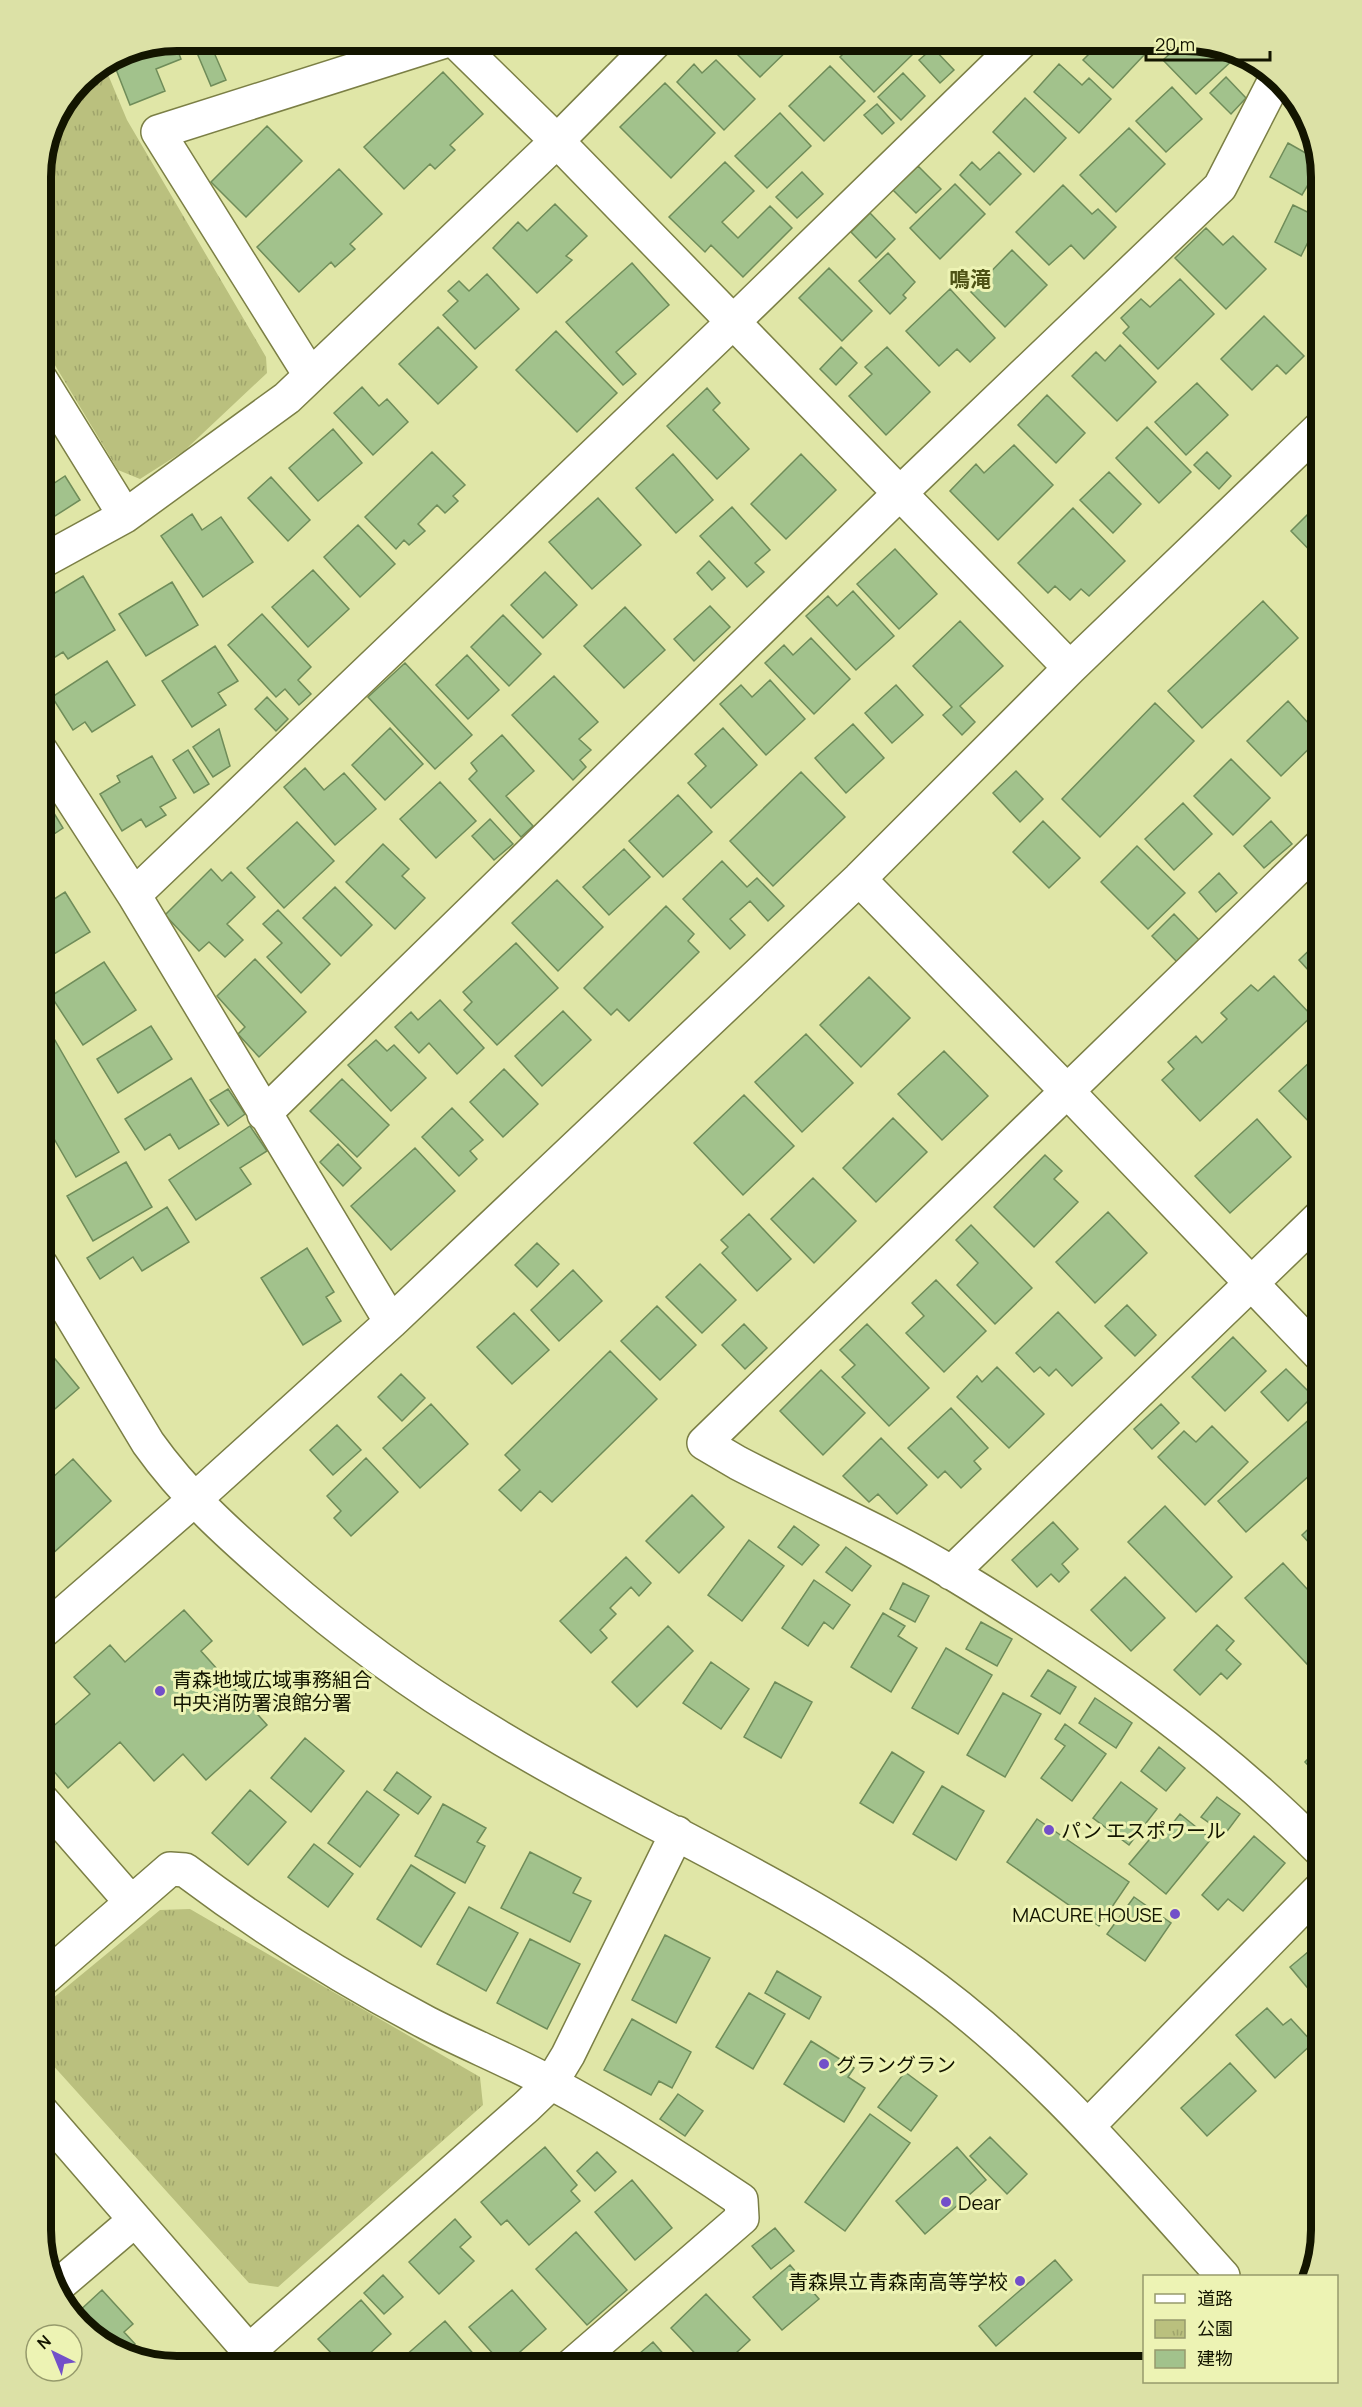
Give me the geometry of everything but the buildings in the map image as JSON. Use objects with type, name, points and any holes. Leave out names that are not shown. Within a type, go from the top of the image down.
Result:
[{"type":"street","points":[[310,375],[158,132],[413,51]]},
{"type":"street","points":[[464,51],[557,141],[1070,668]]},
{"type":"street","points":[[51,557],[125,516],[287,398],[557,141],[646,51]]},
{"type":"street","points":[[134,895],[733,322],[1012,51]]},
{"type":"street","points":[[264,1114],[900,493],[1220,187],[1272,86]]},
{"type":"street","points":[[51,396],[125,516]]},
{"type":"street","points":[[51,1624],[194,1500],[391,1322],[859,879],[1070,668],[1311,438]]},
{"type":"street","points":[[51,766],[134,895],[391,1322]]},
{"type":"street","points":[[1311,856],[704,1443],[738,1463],[951,1573],[1076,1654],[1196,1738],[1262,1794],[1311,1841]]},
{"type":"street","points":[[859,879],[1068,1091],[1311,1345]]},
{"type":"street","points":[[951,1573],[1311,1227]]},
{"type":"street","points":[[51,1293],[148,1443],[194,1500],[223,1530],[309,1604],[418,1686],[489,1731],[728,1859],[844,1927],[915,1973],[970,2016],[1088,2126],[1221,2275]]},
{"type":"street","points":[[51,1811],[131,1902]]},
{"type":"street","points":[[258,2356],[550,2083],[568,2055],[677,1833]]},
{"type":"street","points":[[51,1971],[170,1869],[185,1870],[268,1928],[367,1991],[550,2083],[669,2151],[741,2200],[742,2218],[583,2356]]},
{"type":"street","points":[[1088,2126],[1311,1899]]},
{"type":"street","points":[[51,2124],[252,2356]]},
{"type":"street","points":[[62,2282],[135,2220]]},
{"type":"green space","points":[[107,72],[127,120],[266,357],[267,373],[184,451],[140,479],[118,470],[51,359],[51,169],[53,152],[72,107],[82,94]]},
{"type":"green space","points":[[190,1909],[480,2077],[483,2105],[278,2287],[249,2283],[51,2063],[51,2000],[160,1910]]},
{"type":"place","name":"青森地域広域事務組合 中央消防署浪館分署","points":[[160,1691]]},
{"type":"place","name":"パン エスポワール","points":[[1049,1830]]},
{"type":"place","name":"MACURE HOUSE","points":[[1175,1914]]},
{"type":"place","name":"グラングラン","points":[[824,2064]]},
{"type":"place","name":"Dear","points":[[946,2202]]},
{"type":"place","name":"青森県立青森南高等学校","points":[[1020,2281]]},
{"type":"district","name":"鳴滝","points":[[970,279]]}]
